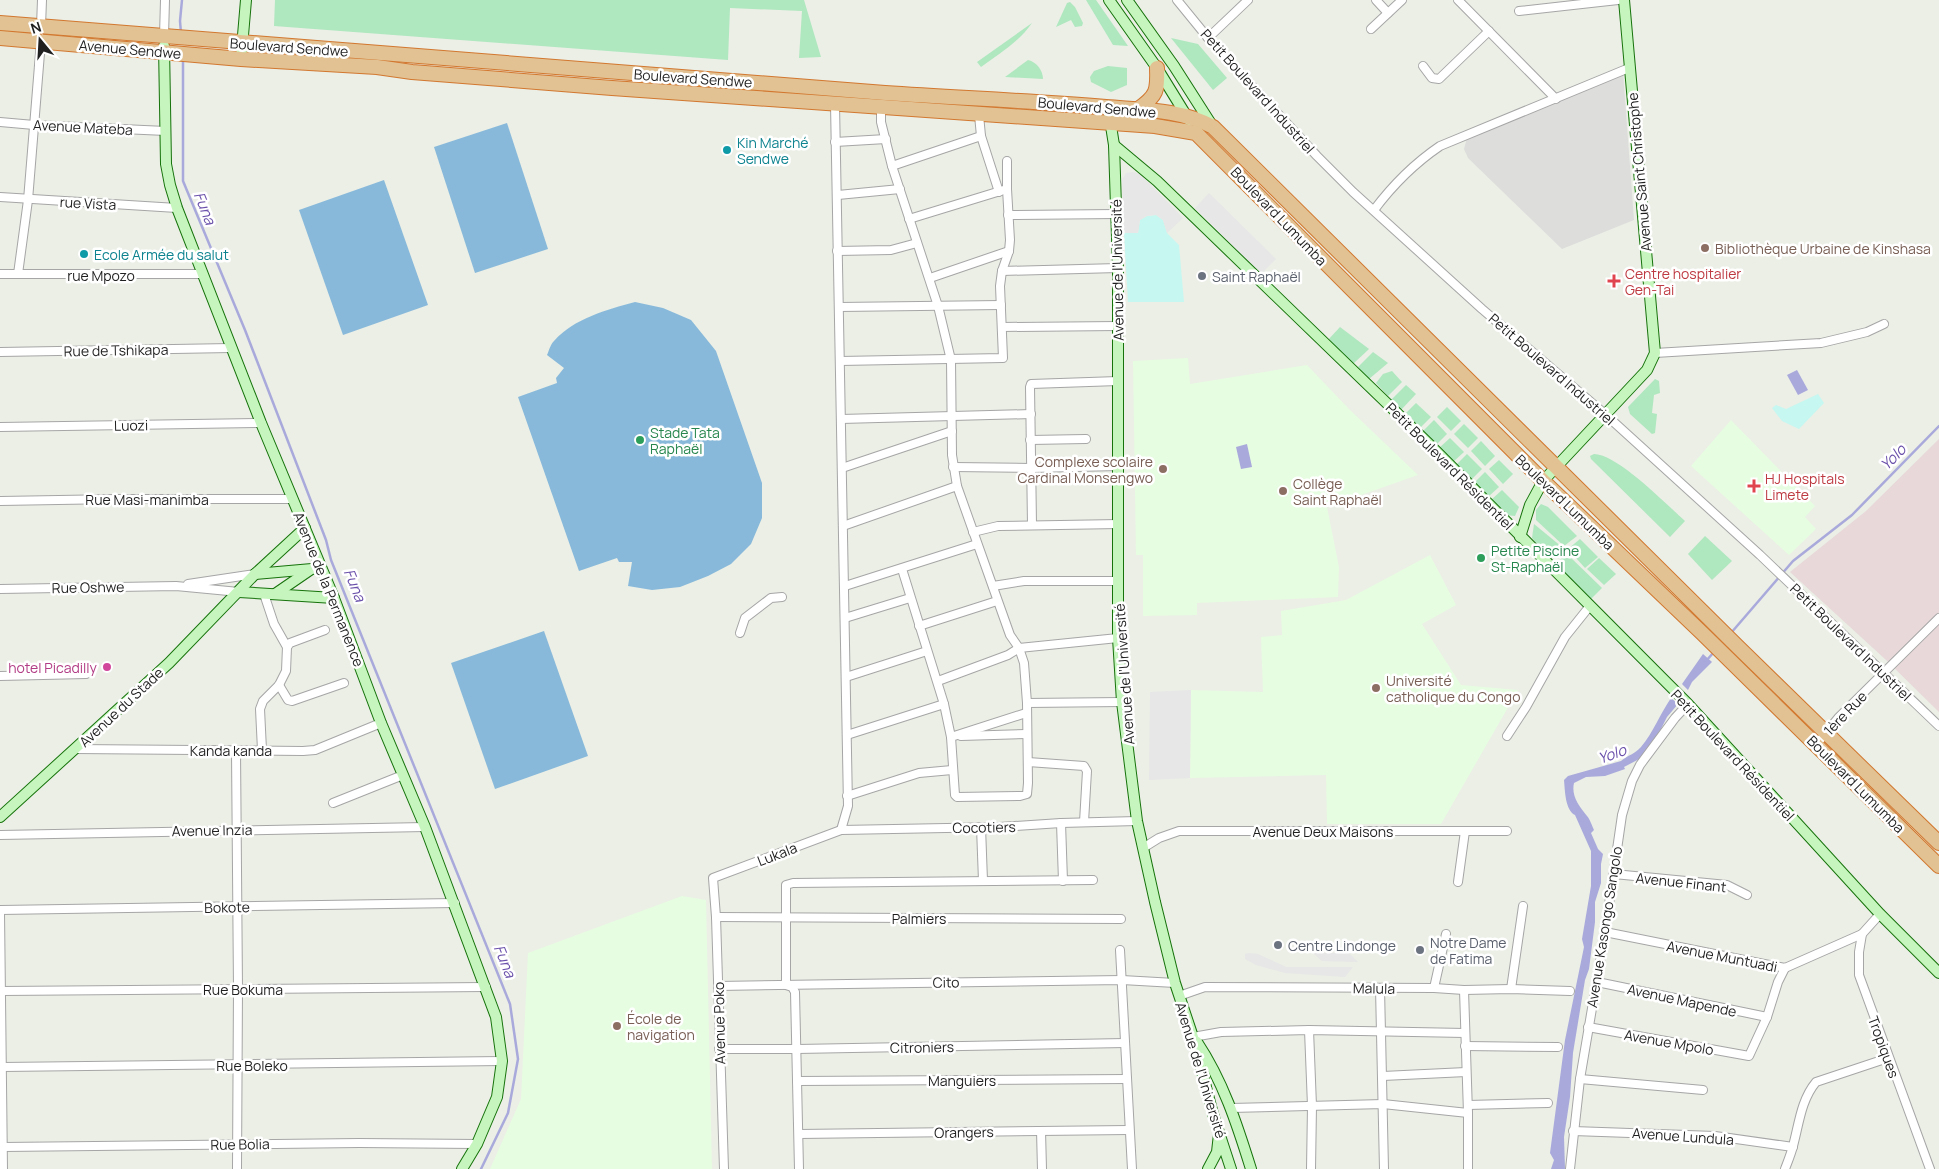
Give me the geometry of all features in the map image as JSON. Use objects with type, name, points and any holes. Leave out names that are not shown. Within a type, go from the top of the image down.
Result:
[{"type":"highway","name":"Avenue Sendwe","points":[[0,23],[200,40]]},
{"type":"highway","name":"Avenue Sendwe","points":[[0,38],[200,55]]},
{"type":"highway","name":"Boulevard Sendwe","points":[[200,40],[884,92],[1138,109],[1186,116]]},
{"type":"highway","name":"Boulevard Sendwe","points":[[200,55],[377,67],[412,72],[593,87],[1155,126],[1196,133]]},
{"type":"highway","points":[[1138,109],[1156,93],[1158,84],[1157,68]]},
{"type":"highway","name":"Boulevard Lumumba","points":[[1186,116],[1200,119],[1213,127],[1739,648],[1939,843]]},
{"type":"highway","name":"Boulevard Lumumba","points":[[1196,133],[1543,480],[1939,866]]},
{"type":"street","points":[[41,26],[42,0]]},
{"type":"street","name":"Avenue de la Permanence","points":[[165,0],[170,37],[168,52],[166,164],[176,208],[261,423],[305,528],[316,567],[334,598],[381,723],[425,827],[496,1017],[502,1061],[497,1097],[477,1144],[462,1169]]},
{"type":"street","points":[[241,59],[246,0]]},
{"type":"street","name":"Boulevard Lumumba","points":[[1109,0],[1157,68],[1196,133]]},
{"type":"street","name":"Boulevard Lumumba","points":[[1127,0],[1174,66],[1213,127]]},
{"type":"street","name":"Petit Boulevard Industriel","points":[[1177,0],[1208,38],[1317,156],[1482,309],[1606,415],[1760,554],[1939,726]]},
{"type":"street","points":[[1208,38],[1248,0]]},
{"type":"street","points":[[1376,0],[1388,13]]},
{"type":"street","points":[[1371,29],[1402,0]]},
{"type":"street","points":[[1458,0],[1556,99]]},
{"type":"street","points":[[1519,11],[1618,0]]},
{"type":"street","name":"Avenue Saint Christophe","points":[[1624,0],[1655,353]]},
{"type":"street","points":[[1423,66],[1432,78],[1439,79],[1489,31]]},
{"type":"street","points":[[18,274],[28,200],[41,42]]},
{"type":"street","points":[[1374,210],[1404,176],[1424,157],[1440,146],[1629,68]]},
{"type":"street","points":[[835,104],[848,796],[848,806],[841,830]]},
{"type":"street","points":[[882,107],[882,122],[892,166],[930,278],[951,360],[953,468],[957,486],[997,601],[1010,635],[1019,648],[1024,664],[1027,703],[1028,792],[1020,796],[957,797],[953,793],[951,737],[944,704],[902,569]]},
{"type":"street","name":"Avenue de l’Université","points":[[1108,107],[1114,145],[1118,268],[1118,638],[1122,702],[1137,821],[1143,848],[1175,983],[1193,1037],[1213,1114],[1220,1131],[1230,1169]]},
{"type":"street","points":[[840,361],[1003,358],[1000,286],[1010,240],[1008,215],[1003,191],[981,136],[979,115]]},
{"type":"street","name":"Avenue Mateba","points":[[0,122],[166,132]]},
{"type":"street","points":[[892,166],[981,136]]},
{"type":"street","points":[[835,142],[886,139]]},
{"type":"street","name":"Petit Boulevard Résidentiel","points":[[1114,145],[1157,181],[1429,444],[1686,702],[1880,914],[1939,973]]},
{"type":"street","points":[[1003,191],[1007,161]]},
{"type":"street","points":[[838,195],[900,189]]},
{"type":"street","points":[[909,219],[1003,191]]},
{"type":"street","name":"rue Vista","points":[[0,197],[176,208]]},
{"type":"street","points":[[1008,215],[1116,214]]},
{"type":"street","points":[[837,251],[891,250],[917,243]]},
{"type":"street","points":[[930,278],[1008,251]]},
{"type":"street","points":[[1002,271],[1118,268]]},
{"type":"street","name":"rue Mpozo","points":[[0,274],[202,274]]},
{"type":"street","points":[[839,307],[1001,305]]},
{"type":"street","points":[[1520,537],[1530,505],[1543,480],[1647,370],[1655,353],[1821,343],[1867,332],[1884,324]]},
{"type":"street","points":[[1002,327],[1118,326]]},
{"type":"street","name":"Rue de Tshikapa","points":[[0,352],[231,348]]},
{"type":"street","points":[[1032,525],[1031,384],[1118,382]]},
{"type":"street","points":[[841,418],[1031,414]]},
{"type":"street","name":"Luozi","points":[[0,427],[261,423]]},
{"type":"street","points":[[842,468],[952,432]]},
{"type":"street","points":[[1030,440],[1086,439]]},
{"type":"street","points":[[953,468],[1119,466]]},
{"type":"street","points":[[843,526],[957,486]]},
{"type":"street","name":"Rue Masi-manimba","points":[[0,501],[293,499]]},
{"type":"street","points":[[973,532],[998,526],[1119,524]]},
{"type":"street","name":"Avenue du Stade","points":[[0,816],[176,656],[255,574],[305,528]]},
{"type":"street","points":[[845,586],[977,544]]},
{"type":"street","points":[[176,586],[316,567]]},
{"type":"street","points":[[275,594],[316,567]]},
{"type":"street","points":[[993,586],[1024,581],[1119,581]]},
{"type":"street","points":[[176,586],[334,598]]},
{"type":"street","name":"Rue Oshwe","points":[[0,589],[176,586]]},
{"type":"street","points":[[262,750],[260,708],[263,701],[279,685],[287,666],[286,647],[274,624],[264,594]]},
{"type":"street","points":[[740,633],[745,618],[772,598],[782,597]]},
{"type":"street","points":[[845,618],[910,598]]},
{"type":"street","points":[[919,626],[997,601]]},
{"type":"street","points":[[1507,736],[1526,707],[1565,637],[1589,606]]},
{"type":"street","name":"1ère Rue","points":[[1816,745],[1826,732],[1939,618]]},
{"type":"street","points":[[286,647],[290,643],[325,630]]},
{"type":"street","points":[[938,681],[1008,655],[1019,648],[1118,638]]},
{"type":"street","points":[[846,677],[927,652]]},
{"type":"street","points":[[0,676],[86,674]]},
{"type":"street","points":[[279,685],[288,700],[292,701],[344,683]]},
{"type":"street","points":[[1027,703],[1122,702]]},
{"type":"street","name":"Avenue Kasongo Sangolo","points":[[1570,1169],[1580,1079],[1605,932],[1622,815],[1632,780],[1648,752],[1686,702]]},
{"type":"street","points":[[847,735],[944,704]]},
{"type":"street","points":[[951,737],[1026,712]]},
{"type":"street","name":"Kanda kanda","points":[[75,749],[315,750],[381,723]]},
{"type":"street","points":[[951,737],[1026,734]]},
{"type":"street","points":[[236,751],[238,989],[236,1169]]},
{"type":"street","points":[[1028,762],[1084,766],[1086,771],[1084,822]]},
{"type":"street","points":[[848,796],[919,773],[952,770]]},
{"type":"street","points":[[333,803],[403,775]]},
{"type":"street","name":"Cocotiers","points":[[841,830],[1137,821]]},
{"type":"street","points":[[1061,823],[1062,881]]},
{"type":"street","name":"Avenue Inzia","points":[[0,834],[425,827]]},
{"type":"street","points":[[981,827],[983,881]]},
{"type":"street","name":"Lukala","points":[[713,878],[841,830]]},
{"type":"street","name":"Avenue Deux Maisons","points":[[1143,848],[1159,838],[1179,831],[1507,831]]},
{"type":"street","points":[[1458,882],[1465,831]]},
{"type":"street","name":"Avenue Finant","points":[[1614,874],[1727,884],[1747,895]]},
{"type":"street","name":"Avenue Poko","points":[[713,878],[716,917],[724,1169]]},
{"type":"street","points":[[799,1169],[795,992],[792,987],[786,984],[786,885],[790,883],[1093,880]]},
{"type":"street","name":"Bokote","points":[[0,911],[455,903]]},
{"type":"street","points":[[1510,989],[1523,906]]},
{"type":"street","points":[[0,911],[3,1169]]},
{"type":"street","points":[[1862,934],[1880,914]]},
{"type":"street","name":"Palmiers","points":[[716,917],[1121,919]]},
{"type":"street","name":"Avenue Muntuadi","points":[[1605,932],[1785,968],[1862,934]]},
{"type":"street","points":[[1434,988],[1446,934]]},
{"type":"street","name":"Tropiques","points":[[1862,934],[1859,952],[1859,975],[1930,1169]]},
{"type":"street","points":[[1120,950],[1132,1169]]},
{"type":"street","points":[[1768,1017],[1778,982],[1785,968]]},
{"type":"street","name":"Cito","points":[[718,986],[1122,980],[1175,983]]},
{"type":"street","name":"Avenue Mapende","points":[[1597,982],[1768,1017]]},
{"type":"street","name":"Rue Bokuma","points":[[0,991],[486,987]]},
{"type":"street","name":"Malula","points":[[1179,996],[1205,987],[1434,988],[1570,991]]},
{"type":"street","points":[[1380,988],[1384,1169]]},
{"type":"street","points":[[1464,990],[1468,1169]]},
{"type":"street","name":"Avenue Mpolo","points":[[1588,1028],[1749,1056],[1768,1017]]},
{"type":"street","points":[[1309,1030],[1312,1106],[1311,1169]]},
{"type":"street","points":[[1251,1169],[1231,1108],[1215,1071],[1193,1037],[1221,1032],[1309,1030],[1465,1033]]},
{"type":"street","name":"Citroniers","points":[[719,1049],[1125,1043]]},
{"type":"street","points":[[1465,1046],[1558,1047]]},
{"type":"street","points":[[1785,1169],[1793,1147],[1804,1104],[1810,1089],[1816,1082],[1888,1058]]},
{"type":"street","name":"Rue Boleko","points":[[2,1067],[502,1061]]},
{"type":"street","points":[[1383,1076],[1466,1072]]},
{"type":"street","name":"Manguiers","points":[[798,1081],[1127,1079]]},
{"type":"street","points":[[1580,1079],[1704,1090]]},
{"type":"street","points":[[1231,1108],[1383,1104],[1468,1109],[1548,1103]]},
{"type":"street","name":"Orangers","points":[[798,1134],[1129,1130]]},
{"type":"street","points":[[1041,1131],[1042,1169]]},
{"type":"street","points":[[1208,1169],[1217,1152],[1220,1131]]},
{"type":"street","name":"Avenue Lundula","points":[[1573,1131],[1715,1136],[1793,1147]]},
{"type":"street","name":"Rue Bolia","points":[[3,1147],[359,1143],[477,1144]]},
{"type":"shaded area","points":[[1623,72],[1634,220],[1562,249],[1468,158],[1464,149],[1467,138]]},
{"type":"shaded area","points":[[507,123],[548,249],[475,273],[434,147]]},
{"type":"shaded area","points":[[1126,173],[1140,174],[1183,218],[1167,233],[1163,220],[1156,215],[1147,216],[1140,220],[1138,233],[1124,233],[1122,180]]},
{"type":"shaded area","points":[[384,180],[428,305],[343,335],[299,210]]},
{"type":"shaded area","points":[[1209,193],[1276,259],[1261,274],[1195,208]]},
{"type":"shaded area","points":[[1156,215],[1163,220],[1167,233],[1179,245],[1184,302],[1128,302],[1124,233],[1138,233],[1140,220],[1147,216]]},
{"type":"shaded area","name":"Stade Tata Raphaël","points":[[635,302],[663,308],[691,320],[716,351],[762,483],[762,518],[751,544],[731,564],[680,587],[652,590],[628,586],[632,562],[619,562],[617,558],[579,571],[518,397],[557,383],[556,378],[564,368],[547,355],[553,343],[562,333],[571,326],[592,316]]},
{"type":"shaded area","name":"Collège Saint Raphaël","points":[[1188,358],[1190,384],[1307,365],[1349,409],[1418,475],[1327,507],[1339,567],[1338,597],[1197,603],[1197,615],[1143,616],[1143,555],[1136,555],[1133,361]]},
{"type":"shaded area","points":[[1797,370],[1808,390],[1798,395],[1787,375]]},
{"type":"shaded area","points":[[1818,394],[1824,403],[1799,429],[1782,421],[1772,408],[1776,405],[1786,409]]},
{"type":"shaded area","name":"HJ Hospitals Limete","points":[[1731,420],[1815,506],[1805,517],[1816,529],[1789,555],[1691,466]]},
{"type":"shaded area","points":[[1939,439],[1939,712],[1885,659],[1790,572],[1866,511]]},
{"type":"shaded area","points":[[1247,444],[1252,467],[1241,469],[1236,447]]},
{"type":"shaded area","name":"Université catholique du Congo","points":[[1430,555],[1456,605],[1422,624],[1461,685],[1518,690],[1441,824],[1327,824],[1326,775],[1190,778],[1191,690],[1263,692],[1261,637],[1282,635],[1281,611],[1346,600]]},
{"type":"shaded area","points":[[544,631],[588,756],[495,789],[451,663]]},
{"type":"shaded area","points":[[1703,654],[1712,662],[1692,682],[1688,690],[1682,684]]},
{"type":"shaded area","points":[[1191,690],[1190,778],[1149,780],[1150,692]]},
{"type":"shaded area","points":[[1671,698],[1678,704],[1667,717],[1645,756],[1624,767],[1625,769],[1605,776],[1586,777],[1574,783],[1575,797],[1590,821],[1594,830],[1591,833],[1598,849],[1603,854],[1601,883],[1595,902],[1595,922],[1589,969],[1585,980],[1573,1053],[1570,1097],[1564,1137],[1565,1169],[1551,1169],[1554,1160],[1550,1153],[1565,1040],[1584,947],[1582,939],[1591,886],[1591,851],[1575,815],[1567,804],[1564,780],[1568,776],[1621,761],[1636,751],[1649,736]]},
{"type":"shaded area","name":"École de navigation","points":[[682,896],[706,900],[712,1169],[490,1169],[521,1099],[528,953]]},
{"type":"shaded area","points":[[1313,953],[1349,953],[1358,962],[1322,961]]},
{"type":"shaded area","points":[[1245,954],[1258,954],[1286,967],[1353,967],[1345,977],[1285,973],[1256,965],[1245,959]]},
{"type":"green space","points":[[275,0],[804,0],[821,57],[799,58],[802,11],[730,8],[728,60],[274,26]]},
{"type":"green space","points":[[1086,0],[1096,0],[1128,46],[1113,45]]},
{"type":"green space","points":[[1070,2],[1075,7],[1083,23],[1082,26],[1075,27],[1071,20],[1056,27],[1067,3]]},
{"type":"green space","points":[[1032,23],[1015,42],[981,67],[977,62]]},
{"type":"green space","points":[[1171,38],[1198,44],[1227,78],[1213,90]]},
{"type":"green space","points":[[1028,60],[1039,67],[1043,79],[1005,77]]},
{"type":"green space","points":[[1108,66],[1127,68],[1127,85],[1111,92],[1091,82],[1090,77],[1094,71]]},
{"type":"green space","points":[[1340,327],[1369,349],[1353,364],[1328,340]]},
{"type":"green space","points":[[1373,352],[1388,363],[1369,379],[1358,367]]},
{"type":"green space","points":[[1392,371],[1402,382],[1388,396],[1376,383],[1383,374]]},
{"type":"green space","points":[[1655,379],[1659,381],[1660,393],[1654,395],[1652,413],[1657,414],[1655,433],[1652,434],[1630,414],[1628,407]]},
{"type":"green space","points":[[1406,385],[1416,394],[1401,410],[1391,400]]},
{"type":"green space","points":[[1416,403],[1431,417],[1420,428],[1406,413]]},
{"type":"green space","points":[[1447,407],[1461,421],[1451,431],[1437,417]]},
{"type":"green space","points":[[1434,420],[1447,434],[1436,445],[1423,431]]},
{"type":"green space","points":[[1464,424],[1478,438],[1468,448],[1454,434]]},
{"type":"green space","points":[[1450,438],[1464,452],[1453,462],[1439,448]]},
{"type":"green space","points":[[1481,441],[1495,456],[1485,466],[1471,451]]},
{"type":"green space","points":[[1467,454],[1482,469],[1471,480],[1456,465]]},
{"type":"green space","points":[[1594,454],[1604,456],[1628,471],[1685,521],[1670,537],[1591,459],[1590,456]]},
{"type":"green space","points":[[1499,460],[1513,474],[1503,484],[1489,469]]},
{"type":"green space","points":[[1485,472],[1499,487],[1488,497],[1474,483]]},
{"type":"green space","points":[[1502,490],[1519,507],[1515,516],[1506,515],[1491,500]]},
{"type":"green space","points":[[1541,504],[1548,507],[1577,536],[1564,546],[1536,520],[1536,510]]},
{"type":"green space","points":[[1534,524],[1562,547],[1550,559],[1532,538]]},
{"type":"green space","points":[[1705,536],[1732,561],[1712,580],[1688,554]]},
{"type":"green space","points":[[1580,539],[1598,557],[1585,568],[1568,549]]},
{"type":"green space","points":[[1565,552],[1602,588],[1590,600],[1557,565]]},
{"type":"green space","points":[[1599,558],[1616,574],[1604,585],[1587,569]]},
{"type":"waterway","name":"Funa","points":[[181,33],[182,0]]},
{"type":"waterway","name":"Funa","points":[[183,59],[183,181],[245,330],[326,540],[331,560],[510,1004],[518,1059],[508,1113],[481,1169]]},
{"type":"waterway","name":"Yolo","points":[[1731,633],[1793,561],[1852,515],[1939,426]]},
{"type":"waterway","name":"Yolo","points":[[1706,661],[1714,652]]},
{"type":"place","name":"Kin Marché Sendwe","points":[[727,150]]},
{"type":"place","name":"Bibliothèque Urbaine de Kinshasa","points":[[1705,248]]},
{"type":"place","name":"Ecole Armée du salut","points":[[84,254]]},
{"type":"place","name":"Saint Raphaël","points":[[1202,276]]},
{"type":"place","name":"Centre hospitalier Gen-Tai","points":[[1614,281]]},
{"type":"place","name":"Stade Tata Raphaël","points":[[640,440]]},
{"type":"place","name":"Complexe scolaire Cardinal Monsengwo","points":[[1163,469]]},
{"type":"place","name":"HJ Hospitals Limete","points":[[1754,486]]},
{"type":"place","name":"Collège Saint Raphaël","points":[[1283,491]]},
{"type":"place","name":"Petite Piscine St-Raphaël","points":[[1481,558]]},
{"type":"place","name":"hotel Picadilly","points":[[107,667]]},
{"type":"place","name":"Université catholique du Congo","points":[[1376,688]]},
{"type":"place","name":"Centre Lindonge","points":[[1278,945]]},
{"type":"place","name":"Notre Dame de Fatima","points":[[1420,950]]},
{"type":"place","name":"École de navigation","points":[[617,1026]]}]
